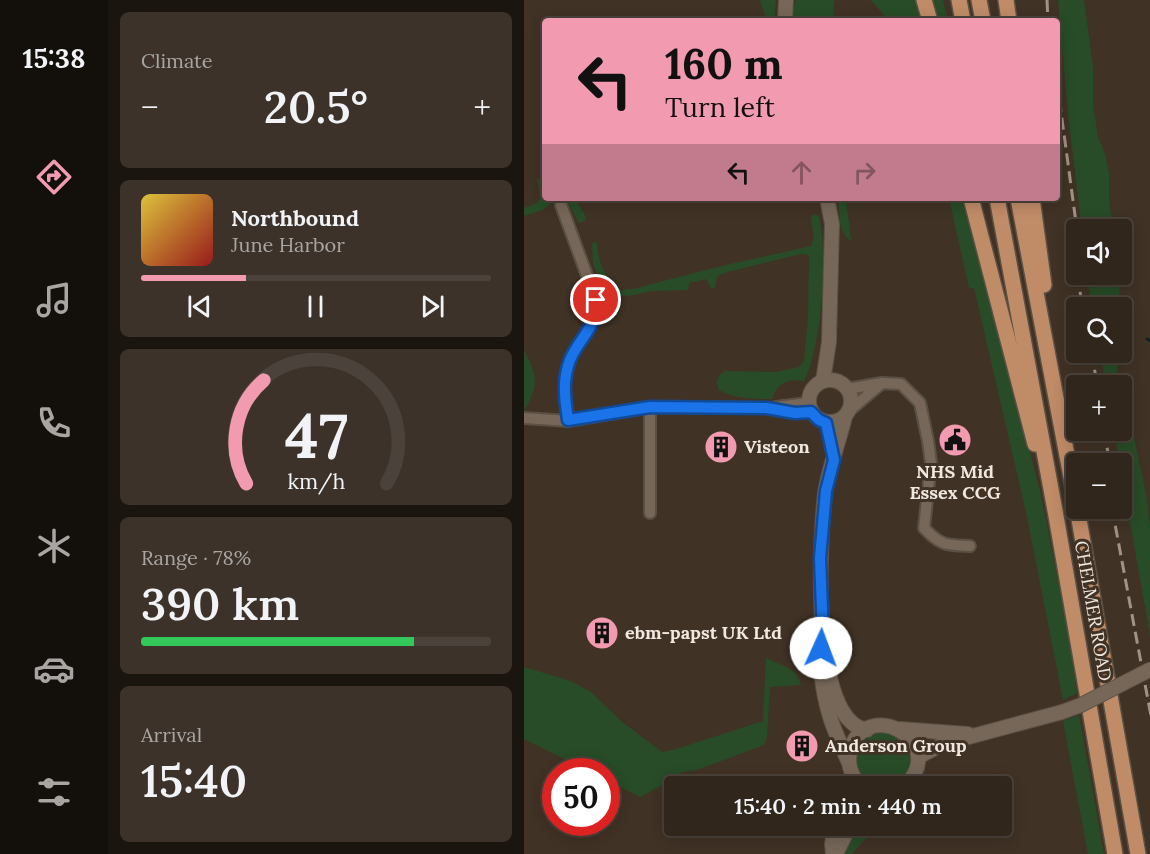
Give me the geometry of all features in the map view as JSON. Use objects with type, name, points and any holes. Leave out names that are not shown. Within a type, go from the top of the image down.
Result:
[{"type":"main road","points":[[924,0],[929,18]]},
{"type":"main road","points":[[959,0],[962,18]]},
{"type":"main road","points":[[979,0],[982,18]]},
{"type":"main road","points":[[1006,0],[1009,18]]},
{"type":"main road","points":[[823,381],[829,342],[832,224],[828,201]]},
{"type":"main road","points":[[972,201],[1029,426],[1056,516]]},
{"type":"main road","name":"CHELMER ROAD","points":[[998,201],[1115,854]]},
{"type":"main road","points":[[1019,201],[1066,453]]},
{"type":"main road","points":[[1032,201],[1069,453]]},
{"type":"main road","points":[[829,342],[843,385],[851,400],[826,491],[820,558],[823,634],[831,684],[840,708],[856,726],[867,729]]},
{"type":"main road","points":[[843,385],[823,381],[815,386],[811,392],[809,407],[819,420],[826,423],[838,421],[847,414]]},
{"type":"main road","points":[[826,423],[834,460]]},
{"type":"main road","name":"CHELMER ROAD","points":[[1079,519],[1138,854]]},
{"type":"main road","points":[[823,634],[820,661],[823,696],[831,726],[854,776]]},
{"type":"main road","points":[[918,757],[943,744],[1081,705],[1151,669]]},
{"type":"main road","points":[[850,765],[852,745],[867,729],[884,725],[899,729],[976,735]]},
{"type":"main road","points":[[899,729],[912,740],[918,757],[916,771],[912,776]]},
{"type":"main road","points":[[833,836],[834,854]]},
{"type":"main road","points":[[834,854],[844,836]]},
{"type":"street","points":[[561,205],[596,300],[594,322],[571,358],[567,371],[565,397],[568,420]]},
{"type":"street","points":[[847,414],[882,383]]},
{"type":"street","points":[[843,385],[901,384],[920,403],[931,464],[924,528],[938,542],[946,545],[970,546]]},
{"type":"street","points":[[650,407],[650,513]]},
{"type":"street","points":[[524,418],[568,420],[650,407],[809,407]]},
{"type":"green space","points":[[760,0],[776,0],[774,18],[766,18]]},
{"type":"green space","points":[[796,0],[834,0],[833,18],[791,18]]},
{"type":"green space","points":[[871,0],[920,0],[924,18],[886,18]]},
{"type":"green space","points":[[930,0],[943,0],[947,18],[934,18]]},
{"type":"green space","points":[[1058,0],[1084,0],[1093,67],[1093,105],[1098,137],[1109,173],[1112,219],[1081,219],[1068,114]]},
{"type":"green space","points":[[542,178],[542,201],[554,201],[543,210],[524,216],[524,208],[537,203],[540,198],[537,180]]},
{"type":"green space","points":[[567,201],[578,201],[586,217],[585,221],[579,223]]},
{"type":"green space","points":[[838,201],[846,201],[851,241],[843,232]]},
{"type":"green space","points":[[950,201],[966,201],[1041,495],[1069,637],[1077,693],[1063,700],[1026,512],[974,288],[969,288]]},
{"type":"green space","points":[[813,214],[819,216],[823,253],[822,300],[815,346],[804,381],[793,380],[780,385],[772,399],[744,398],[725,393],[719,390],[718,379],[725,371],[775,372],[799,367],[804,361],[808,318],[809,255],[801,254],[728,272],[717,276],[715,288],[711,289],[706,279],[689,283],[688,290],[651,291],[609,297],[604,293],[593,263],[592,244],[594,242],[597,243],[603,269],[614,286],[618,290],[633,289],[811,246],[814,238],[811,218]]},
{"type":"green space","points":[[1089,285],[1120,285],[1119,297],[1090,297]]},
{"type":"green space","points":[[524,350],[535,380],[532,394],[524,411]]},
{"type":"green space","points":[[1102,363],[1119,363],[1117,375],[1104,375]]},
{"type":"green space","points":[[1132,428],[1146,494],[1150,528],[1150,636],[1129,519],[1132,519],[1132,453],[1118,453],[1116,441],[1132,441]]},
{"type":"green space","points":[[766,658],[792,671],[801,685],[770,687],[767,738],[764,745],[697,770],[682,772],[677,776],[664,776],[664,784],[640,797],[620,787],[620,758],[563,758],[524,739],[524,667],[571,681],[591,692],[621,721],[662,752],[763,721]]},
{"type":"green space","points":[[1079,715],[1104,854],[1088,854],[1063,721]]},
{"type":"green space","points":[[883,733],[893,735],[902,741],[909,755],[908,770],[904,776],[862,776],[856,760],[858,750],[864,741],[873,735]]},
{"type":"green space","points":[[851,836],[868,836],[851,854],[845,854]]},
{"type":"waterway","points":[[1147,339],[1151,341]]},
{"type":"railway","points":[[1047,0],[1048,18]]},
{"type":"railway","points":[[1060,102],[1076,219]]},
{"type":"railway","points":[[1079,285],[1081,297]]},
{"type":"railway","points":[[1094,363],[1095,375]]},
{"type":"railway","points":[[1106,441],[1108,453]]},
{"type":"railway","points":[[1114,519],[1151,716]]},
{"type":"place","name":"NHS Mid Essex CCG","points":[[955,440]]},
{"type":"place","name":"Visteon","points":[[721,447]]},
{"type":"place","name":"ebm-papst UK Ltd","points":[[602,633]]},
{"type":"place","name":"Anderson Group","points":[[802,746]]},
{"type":"route","points":[[596,300],[594,322],[578,345],[567,371],[565,397],[568,420],[650,407],[708,407],[767,408],[795,413],[811,412],[826,423],[834,460],[826,491],[820,558],[823,634],[821,648]]}]
